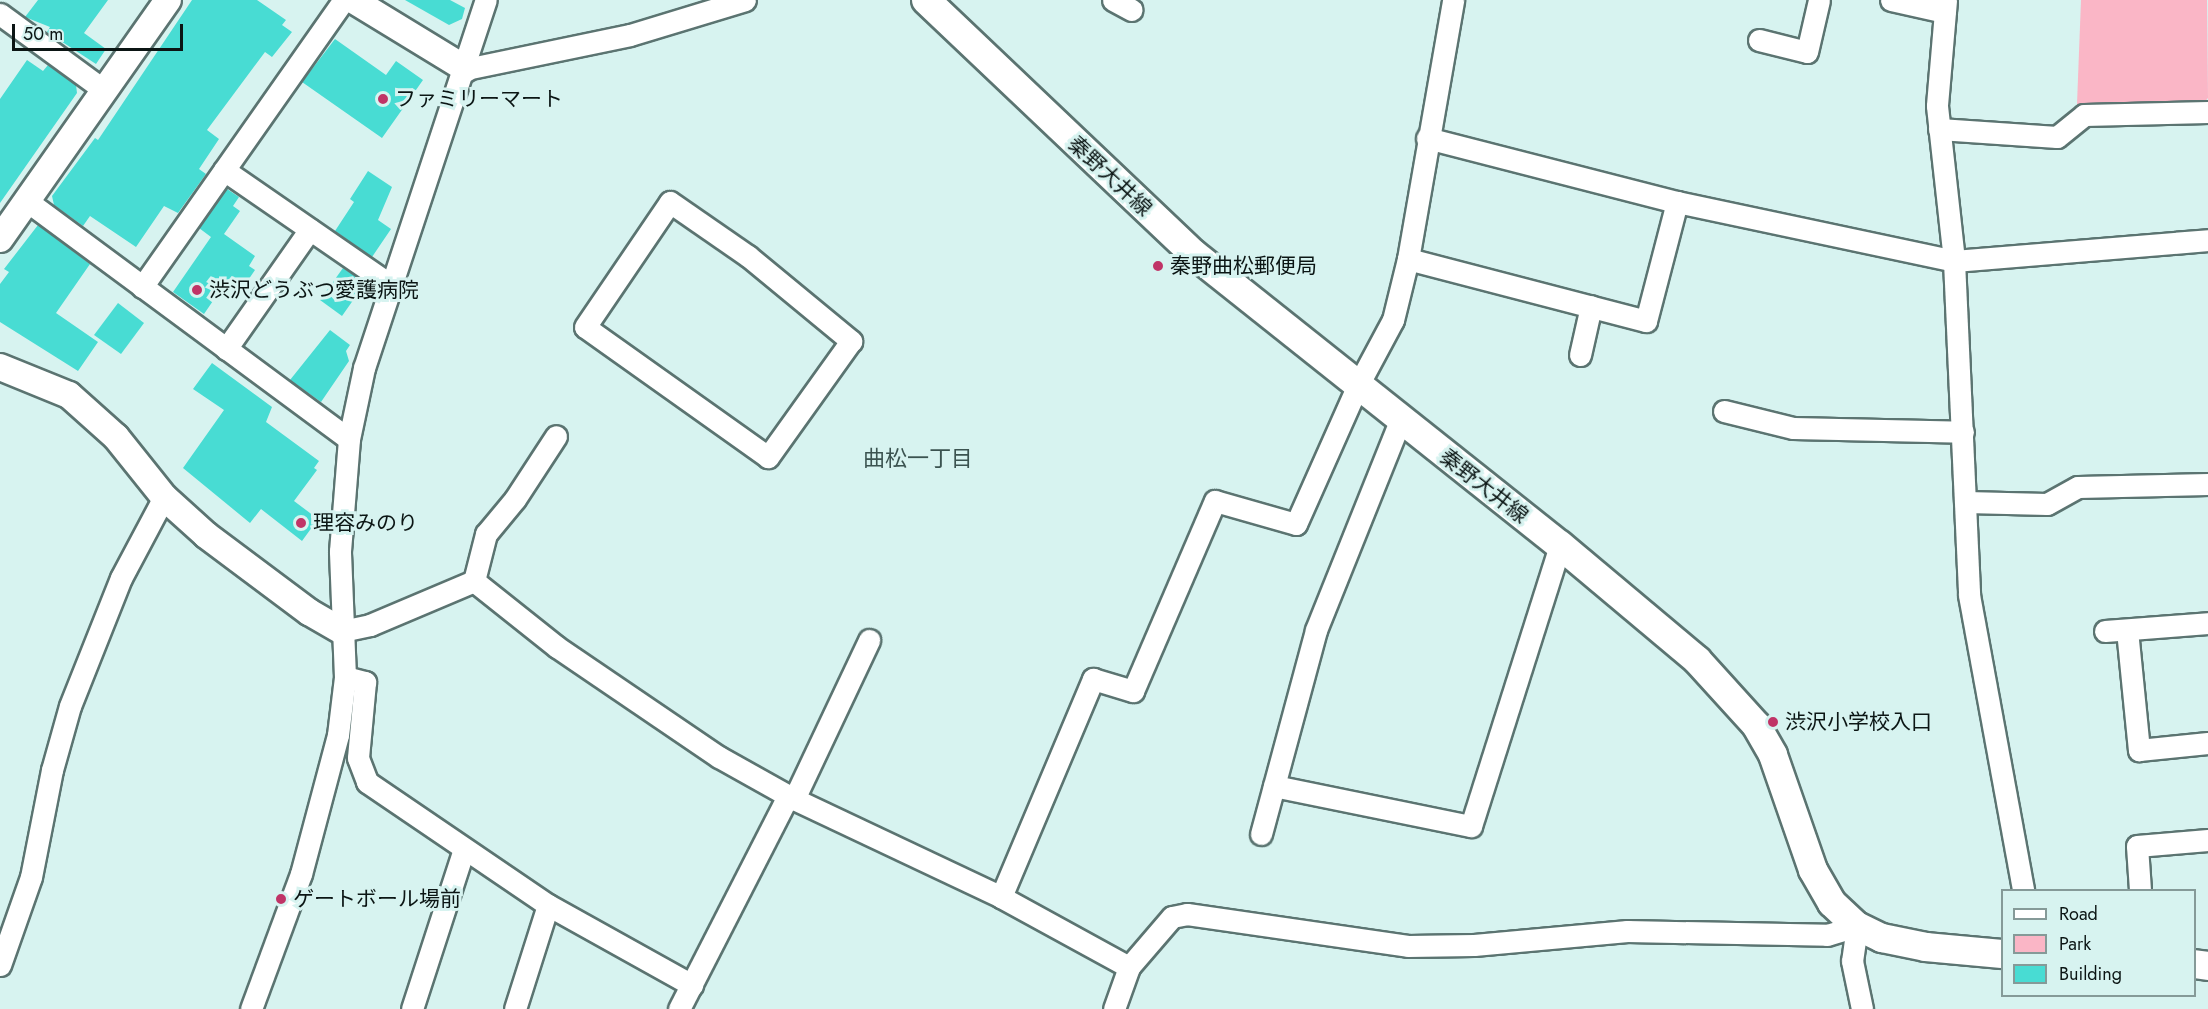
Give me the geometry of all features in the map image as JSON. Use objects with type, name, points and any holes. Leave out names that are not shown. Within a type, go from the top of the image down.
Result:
[{"type":"main road","name":"秦野大井線","points":[[926,0],[1196,255],[1357,387],[1560,545],[1697,660],[1756,725],[1773,755],[1813,870],[1832,903],[1857,926],[1882,938],[1926,947],[2001,954]]},
{"type":"street","points":[[2,232],[27,201],[168,0]]},
{"type":"street","points":[[142,287],[344,0]]},
{"type":"street","points":[[353,0],[466,69],[630,35],[745,0]]},
{"type":"street","points":[[251,1009],[301,874],[327,786],[345,677],[340,551],[349,439],[364,368],[466,69],[486,0]]},
{"type":"street","points":[[1113,0],[1132,10]]},
{"type":"street","points":[[1001,897],[1093,679],[1134,691],[1215,501],[1296,524],[1357,387],[1393,320],[1408,259],[1427,138],[1453,0]]},
{"type":"street","points":[[1759,40],[1807,52],[1819,0]]},
{"type":"street","points":[[1891,0],[1946,6],[1939,129],[1954,261],[1969,595],[1982,680],[2023,889]]},
{"type":"street","points":[[0,14],[104,90]]},
{"type":"street","points":[[1939,129],[2057,137],[2084,115],[2208,112]]},
{"type":"street","points":[[1427,138],[1677,202],[1954,261],[2208,240]]},
{"type":"street","points":[[224,170],[392,285]]},
{"type":"street","points":[[27,201],[349,439]]},
{"type":"street","points":[[670,202],[748,256],[851,341],[768,457],[585,327],[670,202]]},
{"type":"street","points":[[1408,259],[1647,321],[1677,202]]},
{"type":"street","points":[[226,349],[310,229]]},
{"type":"street","points":[[1580,355],[1592,306]]},
{"type":"street","points":[[0,367],[69,394],[116,437],[164,496],[206,535],[281,591],[342,631],[370,626],[474,581]]},
{"type":"street","points":[[1724,411],[1793,428],[1963,432]]},
{"type":"street","points":[[1261,834],[1316,630],[1400,421]]},
{"type":"street","points":[[474,581],[486,534],[515,499],[555,436]]},
{"type":"street","points":[[1966,502],[2047,504],[2078,487],[2208,484]]},
{"type":"street","points":[[0,966],[31,877],[52,770],[70,706],[120,578],[164,496]]},
{"type":"street","points":[[1274,786],[1471,826],[1560,545]]},
{"type":"street","points":[[474,581],[557,647],[719,757],[791,797],[1001,897],[1129,967]]},
{"type":"street","points":[[2105,631],[2208,623]]},
{"type":"street","points":[[2127,630],[2139,750],[2208,743]]},
{"type":"street","points":[[679,1009],[791,797],[869,640]]},
{"type":"street","points":[[345,677],[365,682],[358,758],[367,782],[548,905],[692,985]]},
{"type":"street","points":[[2140,889],[2137,846],[2208,840]]},
{"type":"street","points":[[412,1009],[464,849]]},
{"type":"street","points":[[515,1009],[548,905]]},
{"type":"street","points":[[1114,1009],[1129,967],[1172,917],[1187,914],[1408,946],[1474,945],[1627,931],[1827,935],[1857,926],[1852,961],[1862,1009]]},
{"type":"green space","points":[[2081,0],[2207,0],[2208,98],[2202,105],[2077,104]]},
{"type":"building","points":[[38,0],[108,0],[84,33],[106,49],[96,64],[47,32],[50,27],[25,17]]},
{"type":"building","points":[[192,0],[257,0],[286,20],[282,25],[292,32],[272,57],[265,52],[207,130],[219,139],[199,169],[206,174],[178,213],[164,206],[136,247],[90,216],[83,226],[54,205],[52,196],[95,138],[98,140]]},
{"type":"building","points":[[405,0],[450,0],[465,8],[462,19],[449,25]]},
{"type":"building","points":[[335,39],[386,75],[396,61],[423,80],[382,138],[302,82]]},
{"type":"building","points":[[27,60],[43,71],[48,65],[76,85],[77,93],[0,203],[0,99]]},
{"type":"building","points":[[368,171],[392,187],[378,220],[391,229],[372,257],[335,231],[354,202],[350,199]]},
{"type":"building","points":[[227,189],[239,197],[233,206],[240,211],[224,234],[255,256],[249,266],[255,270],[242,289],[228,279],[204,314],[173,292],[211,237],[199,228]]},
{"type":"building","points":[[38,225],[90,264],[56,313],[98,342],[78,371],[0,322],[0,284],[9,272],[4,269]]},
{"type":"building","points":[[343,268],[358,278],[354,284],[361,289],[342,316],[320,300]]},
{"type":"building","points":[[118,303],[144,323],[121,354],[94,335]]},
{"type":"building","points":[[330,330],[350,345],[346,351],[349,361],[321,402],[290,380]]},
{"type":"building","points":[[212,363],[272,407],[266,422],[319,461],[314,468],[317,470],[294,501],[318,519],[302,541],[261,509],[250,523],[183,468],[224,410],[193,389]]},
{"type":"place","name":"ファミリーマート","points":[[383,99]]},
{"type":"place","name":"秦野曲松郵便局","points":[[1158,266]]},
{"type":"place","name":"渋沢どうぶつ愛護病院","points":[[197,290]]},
{"type":"place","name":"理容みのり","points":[[301,523]]},
{"type":"place","name":"渋沢小学校入口","points":[[1773,722]]},
{"type":"place","name":"ゲートボール場前","points":[[281,899]]},
{"type":"district","name":"曲松一丁目","points":[[918,459]]}]
